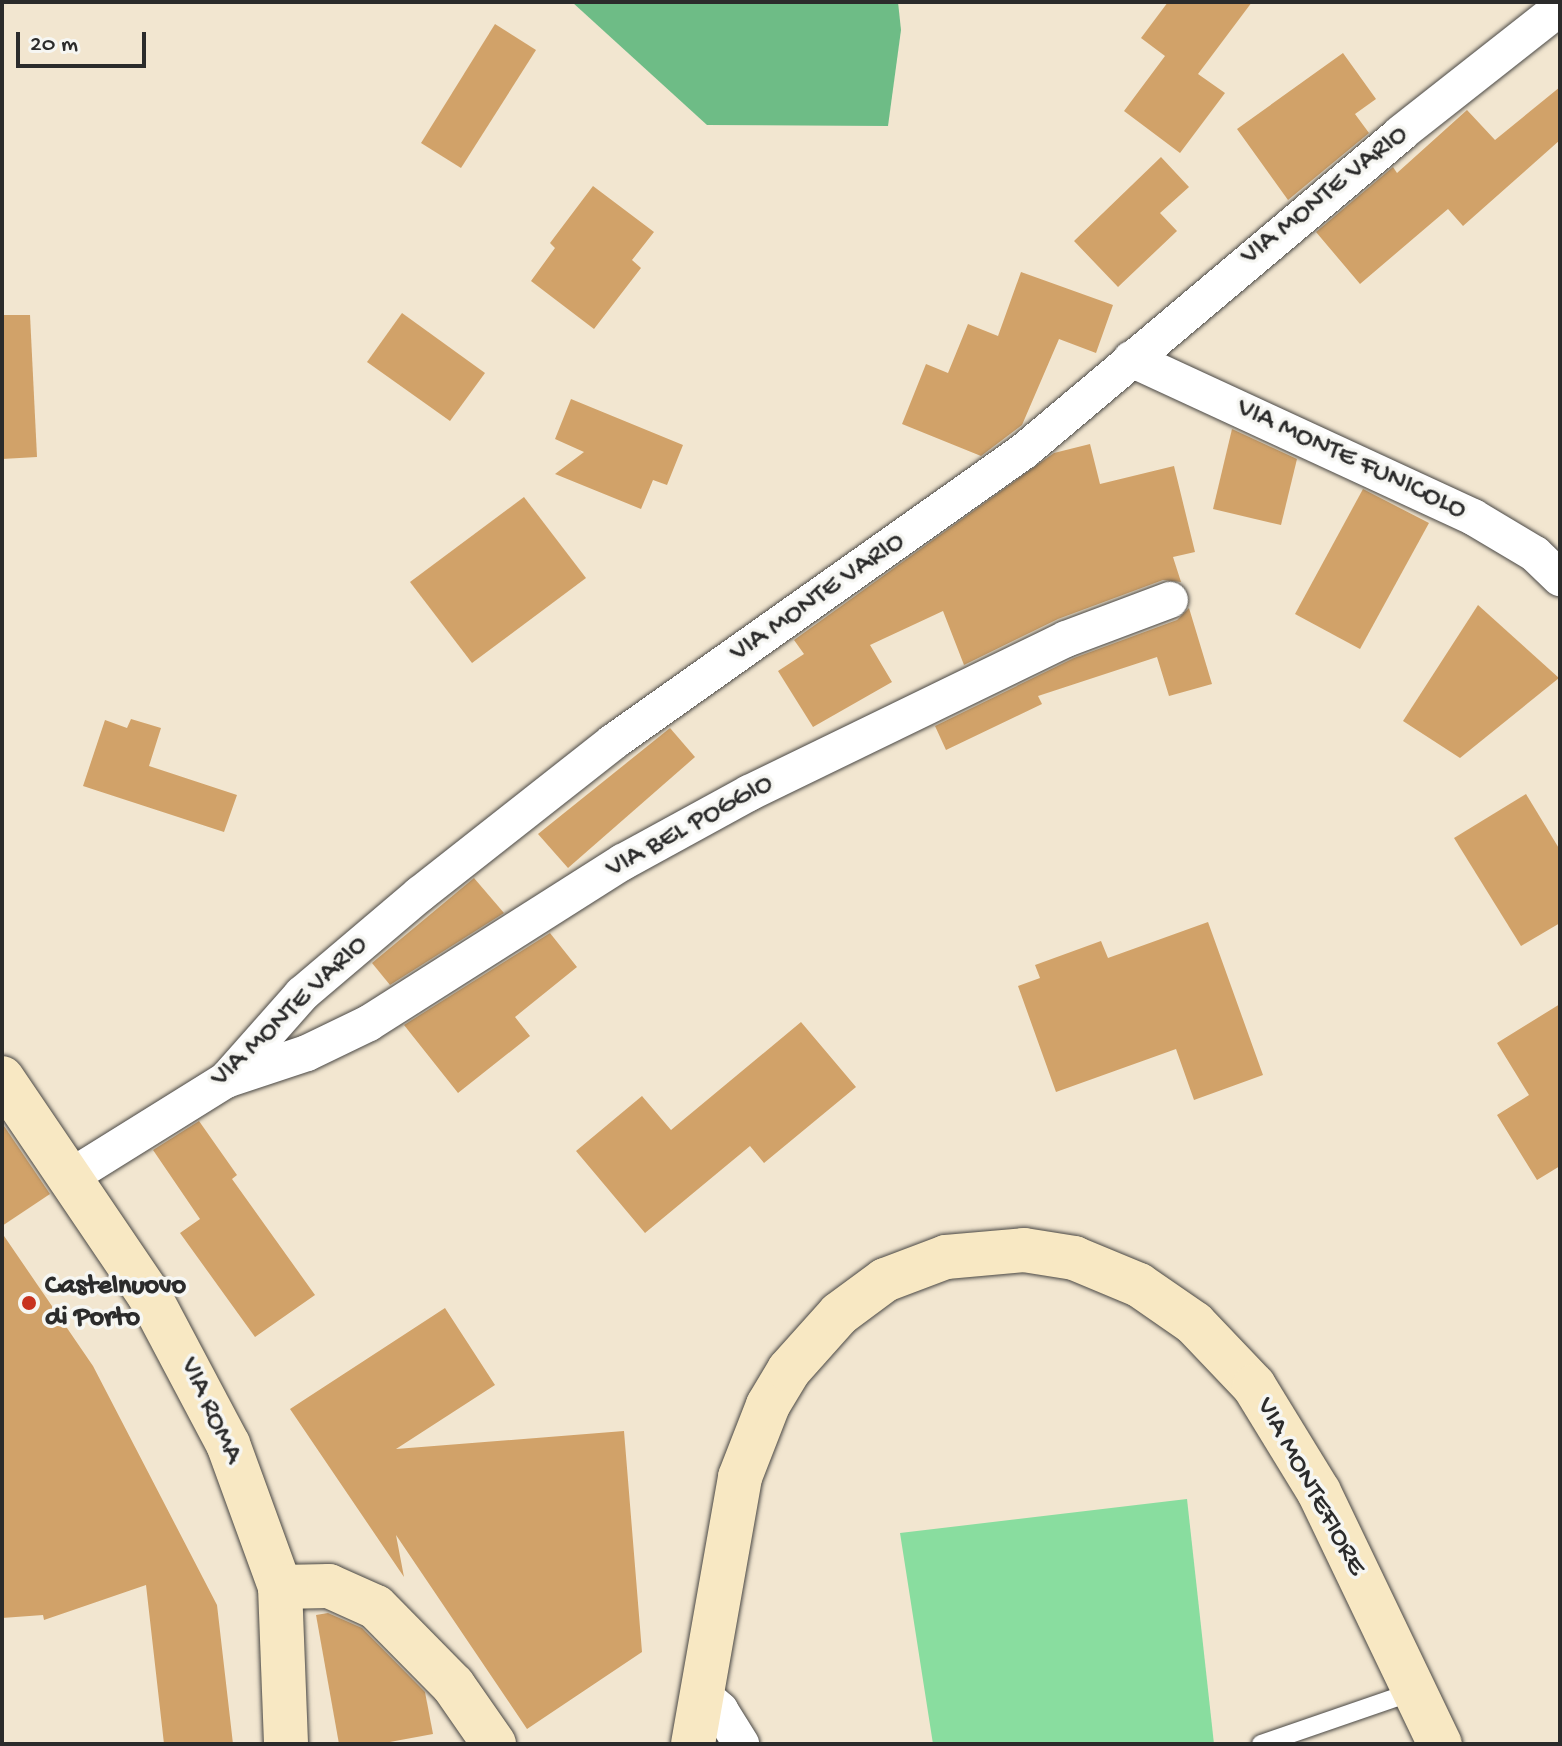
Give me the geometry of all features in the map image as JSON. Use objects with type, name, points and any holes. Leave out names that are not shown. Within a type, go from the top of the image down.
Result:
[{"type":"main road","name":"VIA ROMA","points":[[2,1078],[149,1295],[204,1393],[259,1521],[280,1587],[286,1744]]},
{"type":"main road","name":"VIA MONTEFIORE","points":[[693,1744],[703,1695],[718,1579],[740,1477],[768,1405],[789,1370],[839,1314],[885,1280],[946,1257],[1014,1250],[1074,1258],[1139,1285],[1185,1317],[1227,1356],[1266,1403],[1306,1469],[1440,1744]]},
{"type":"main road","points":[[280,1587],[329,1586],[376,1607],[453,1685],[494,1744]]},
{"type":"street","name":"VIA MONTE VARIO","points":[[70,1177],[226,1080],[302,994],[444,874],[613,742],[1024,451],[1131,359],[1560,8]]},
{"type":"street","name":"VIA MONTE FUNICOLO","points":[[1131,359],[1473,517],[1535,554],[1560,578]]},
{"type":"street","name":"VIA BEL POGGIO","points":[[226,1080],[307,1053],[360,1029],[623,862],[749,793],[1066,639],[1170,600]]},
{"type":"street","points":[[703,1695],[720,1710],[741,1744]]},
{"type":"lane","points":[[1261,1744],[1415,1691]]},
{"type":"green space","points":[[572,2],[898,2],[901,30],[888,126],[707,125]]},
{"type":"green space","points":[[1187,1499],[1214,1744],[933,1744],[900,1533]]},
{"type":"building","points":[[1168,2],[1252,2],[1198,74],[1225,93],[1180,153],[1124,111],[1165,56],[1141,38]]},
{"type":"building","points":[[495,24],[536,50],[461,168],[421,143]]},
{"type":"building","points":[[1343,53],[1376,99],[1355,114],[1369,133],[1288,200],[1237,129]]},
{"type":"building","points":[[1560,87],[1560,140],[1463,226],[1448,209],[1360,284],[1316,232],[1393,167],[1397,173],[1467,110],[1495,140]]},
{"type":"building","points":[[1161,157],[1189,187],[1160,213],[1177,231],[1118,287],[1074,241]]},
{"type":"building","points":[[593,186],[654,232],[632,260],[641,268],[594,329],[531,281],[555,248],[550,243]]},
{"type":"building","points":[[1021,272],[1113,305],[1096,353],[1059,339],[1022,425],[981,456],[902,424],[926,364],[948,373],[968,324],[998,336]]},
{"type":"building","points":[[402,313],[485,373],[450,421],[367,362]]},
{"type":"building","points":[[2,315],[30,315],[37,457],[2,459]]},
{"type":"building","points":[[571,399],[683,445],[667,485],[653,480],[641,509],[555,474],[584,452],[555,439]]},
{"type":"building","points":[[1232,429],[1297,459],[1281,525],[1213,509]]},
{"type":"building","points":[[1090,444],[1100,484],[1174,466],[1195,552],[1173,557],[1181,582],[1163,580],[1058,619],[964,665],[943,611],[870,645],[892,682],[813,727],[778,671],[804,654],[794,640],[1054,453]]},
{"type":"building","points":[[1363,489],[1429,523],[1360,649],[1295,614]]},
{"type":"building","points":[[524,497],[586,578],[472,663],[410,582]]},
{"type":"building","points":[[1478,605],[1559,678],[1460,758],[1403,721]]},
{"type":"building","points":[[1189,608],[1212,684],[1169,696],[1157,657],[1038,696],[1042,704],[946,750],[935,726],[1074,658],[1177,620]]},
{"type":"building","points":[[131,719],[161,728],[149,766],[237,795],[224,832],[83,786],[105,720],[127,728]]},
{"type":"building","points":[[670,728],[695,757],[568,868],[538,834]]},
{"type":"building","points":[[1526,794],[1560,850],[1560,923],[1521,946],[1454,838]]},
{"type":"building","points":[[474,878],[504,913],[390,985],[372,963]]},
{"type":"building","points":[[1208,922],[1263,1075],[1194,1100],[1176,1049],[1056,1092],[1018,986],[1040,978],[1035,965],[1101,941],[1108,958]]},
{"type":"building","points":[[550,933],[577,967],[515,1017],[530,1036],[458,1093],[404,1025]]},
{"type":"building","points":[[1560,1004],[1560,1166],[1537,1180],[1497,1115],[1529,1095],[1497,1043]]},
{"type":"building","points":[[801,1022],[856,1087],[764,1163],[750,1146],[645,1233],[576,1151],[642,1096],[671,1130]]},
{"type":"building","points":[[199,1121],[237,1175],[232,1179],[315,1295],[255,1337],[180,1233],[200,1219],[153,1150]]},
{"type":"building","points":[[2,1123],[50,1194],[2,1226]]},
{"type":"building","points":[[2,1233],[93,1366],[217,1605],[233,1744],[164,1744],[146,1585],[44,1620],[43,1615],[2,1618]]},
{"type":"building","points":[[445,1308],[495,1385],[396,1449],[624,1431],[642,1652],[527,1729],[396,1535],[404,1577],[290,1409]]},
{"type":"building","points":[[328,1613],[362,1628],[425,1692],[433,1734],[379,1744],[339,1744],[316,1615]]},
{"type":"place","name":"Castelnuovo di Porto","points":[[29,1303]]}]
